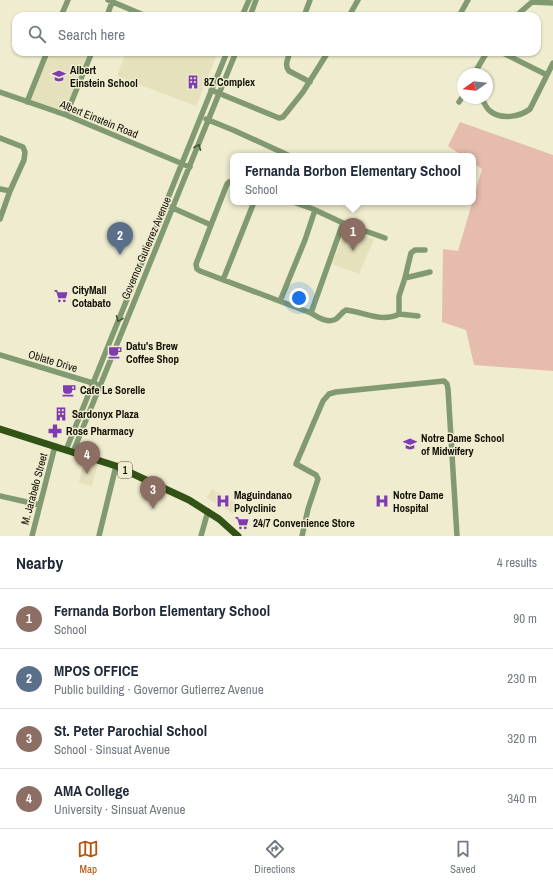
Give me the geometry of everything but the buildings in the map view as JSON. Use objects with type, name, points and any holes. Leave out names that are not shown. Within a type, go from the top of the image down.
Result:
[{"type":"main road","name":"1","points":[[0,429],[116,466],[189,500],[219,519],[238,536]]},
{"type":"street","points":[[63,12],[68,0]]},
{"type":"street","points":[[244,12],[249,0]]},
{"type":"street","points":[[252,12],[256,0]]},
{"type":"street","points":[[306,12],[310,0]]},
{"type":"street","points":[[351,12],[358,0]]},
{"type":"street","points":[[460,12],[468,0]]},
{"type":"street","points":[[109,12],[113,1],[137,12]]},
{"type":"street","points":[[520,12],[532,2],[553,3]]},
{"type":"street","points":[[27,102],[45,56]]},
{"type":"street","points":[[66,115],[90,56]]},
{"type":"street","name":"Governor Gutierrez Avenue","points":[[69,451],[93,383],[225,56]]},
{"type":"street","name":"Governor Gutierrez Avenue","points":[[69,451],[99,385],[173,209],[234,56]]},
{"type":"street","points":[[289,56],[286,64],[287,69],[310,82]]},
{"type":"street","points":[[211,90],[281,118],[285,116],[304,92],[326,56]]},
{"type":"street","points":[[478,68],[485,56]]},
{"type":"street","points":[[509,56],[547,74]]},
{"type":"street","points":[[485,104],[491,112],[498,116],[522,113],[530,109],[553,63]]},
{"type":"street","name":"Albert Einstein Road","points":[[0,92],[66,115],[190,167]]},
{"type":"street","points":[[201,117],[283,153]]},
{"type":"street","points":[[0,138],[23,147],[25,150],[24,160],[10,191],[0,219]]},
{"type":"street","points":[[230,182],[227,184],[198,255],[196,266],[200,272],[280,301],[328,321],[335,320],[346,310],[388,318],[399,314],[418,316]]},
{"type":"street","points":[[0,189],[10,191]]},
{"type":"street","points":[[166,205],[211,225]]},
{"type":"street","points":[[223,280],[253,205]]},
{"type":"street","points":[[301,205],[343,223],[385,238]]},
{"type":"street","points":[[280,301],[305,240],[315,210]]},
{"type":"street","points":[[311,313],[343,223]]},
{"type":"street","points":[[399,314],[399,296],[411,253],[415,250],[425,250]]},
{"type":"street","points":[[405,278],[430,272]]},
{"type":"street","name":"Oblate Drive","points":[[0,355],[99,385]]},
{"type":"street","points":[[302,536],[308,509],[318,479],[316,475],[296,464],[314,420],[326,396],[336,392],[444,381],[447,384],[448,389],[457,536]]},
{"type":"street","name":"M. Jarabelo Street","points":[[32,536],[55,446]]},
{"type":"street","points":[[99,536],[116,466]]},
{"type":"street","points":[[0,496],[40,505]]},
{"type":"street","points":[[201,536],[208,511]]},
{"type":"shaded area","name":"Albert Einstein School","points":[[47,56],[86,56],[63,115],[30,100]]},
{"type":"shaded area","points":[[124,56],[216,56],[196,106],[117,76]]},
{"type":"shaded area","points":[[460,122],[553,155],[553,371],[474,365],[466,330],[442,322],[443,249],[458,251],[471,205],[476,205],[476,190],[482,169],[476,165],[476,153],[458,153],[448,146]]},
{"type":"shaded area","points":[[354,233],[374,239],[359,274],[332,264],[343,237]]},
{"type":"shaded area","points":[[83,463],[97,467],[92,486],[79,483]]},
{"type":"shaded area","name":"Maguindanao Polyclinic","points":[[212,489],[239,505],[234,514],[207,498]]},
{"type":"place","name":"Albert Einstein School","points":[[59,76]]},
{"type":"place","name":"8Z Complex","points":[[193,82]]},
{"type":"place","name":"Fernanda Borbon Elementary School","points":[[353,251]]},
{"type":"place","name":"MPOS OFFICE","points":[[120,255]]},
{"type":"place","name":"CityMall Cotabato","points":[[61,296]]},
{"type":"place","name":"Datu's Brew Coffee Shop","points":[[115,352]]},
{"type":"place","name":"Cafe Le Sorelle","points":[[69,390]]},
{"type":"place","name":"Sardonyx Plaza","points":[[61,414]]},
{"type":"place","name":"Rose Pharmacy","points":[[55,431]]},
{"type":"place","name":"Notre Dame School of Midwifery","points":[[410,444]]},
{"type":"place","name":"AMA College","points":[[87,474]]},
{"type":"place","name":"Maguindanao Polyclinic","points":[[223,501]]},
{"type":"place","name":"Notre Dame Hospital","points":[[382,501]]},
{"type":"place","name":"St. Peter Parochial School","points":[[153,509]]},
{"type":"place","name":"24/7 Convenience Store","points":[[242,523]]}]
